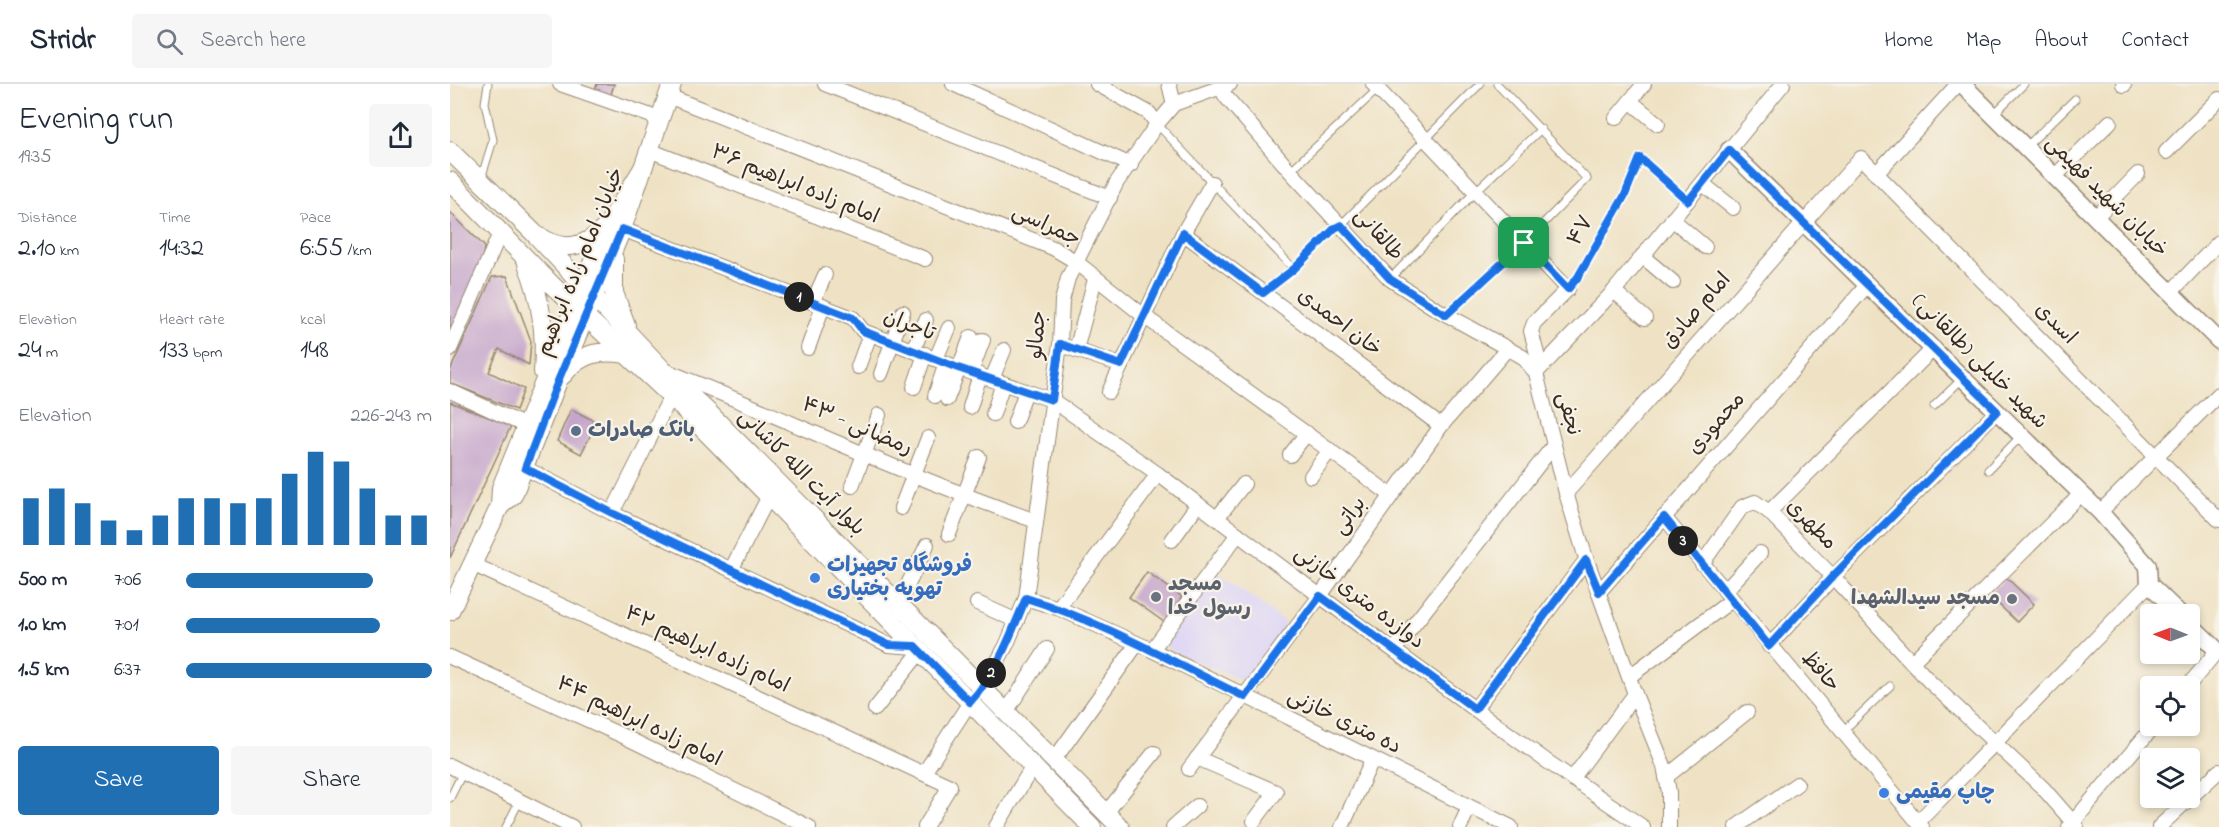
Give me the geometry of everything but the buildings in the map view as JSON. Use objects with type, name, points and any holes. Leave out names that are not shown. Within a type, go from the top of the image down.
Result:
[{"type":"main road","name":"خیابان امام زاده ابراهیم","points":[[450,611],[500,506],[501,488],[526,426],[594,296],[670,90]]},
{"type":"main road","name":"بلوار آیت الله کاشانی","points":[[450,151],[534,233],[594,296],[671,396],[1092,827]]},
{"type":"main road","name":"بلوار آیت الله کاشانی","points":[[450,181],[553,286],[585,315],[663,370],[716,419],[1120,827]]},
{"type":"main road","points":[[534,233],[552,244],[572,246],[616,232],[612,265],[614,292],[632,348],[587,354],[570,365],[550,384]]},
{"type":"main road","points":[[522,254],[538,297],[550,384]]},
{"type":"main road","points":[[553,286],[560,287],[567,284],[570,277],[569,270]]},
{"type":"main road","points":[[585,315],[595,313],[594,296]]},
{"type":"main road","name":"خیابان امام زاده ابراهیم","points":[[500,506],[513,495],[525,468],[550,384]]},
{"type":"main road","points":[[970,702],[983,688]]},
{"type":"street","points":[[560,84],[660,119]]},
{"type":"street","points":[[825,84],[1110,198]]},
{"type":"street","points":[[952,84],[1131,165]]},
{"type":"street","points":[[1097,84],[1149,113],[1157,124]]},
{"type":"street","points":[[1169,84],[1174,104],[1225,85]]},
{"type":"street","points":[[1616,118],[1644,84]]},
{"type":"street","name":"نجفی","points":[[1669,827],[1669,792],[1664,766],[1586,560],[1566,493],[1536,373],[1614,291],[1672,219],[1704,184],[1783,84]]},
{"type":"street","points":[[1876,174],[1958,84]]},
{"type":"street","name":"خیابان شهید فهیمی","points":[[1962,84],[2219,341]]},
{"type":"street","name":"طالقانی","points":[[1225,85],[1226,97],[1290,171],[1390,279],[1446,315],[1523,357],[1536,373]]},
{"type":"street","points":[[1378,86],[1424,139],[1568,289]]},
{"type":"street","name":"جمراسی","points":[[670,90],[1053,248],[1075,261],[1144,316],[1391,495]]},
{"type":"street","points":[[2166,152],[2219,99]]},
{"type":"street","points":[[1630,101],[1658,124]]},
{"type":"street","name":"جمالو","points":[[983,688],[1007,644],[1026,598],[1060,344],[1062,301],[1068,278],[1118,182],[1157,124],[1174,104]]},
{"type":"street","points":[[2054,177],[2110,122]]},
{"type":"street","name":"امام زاده ابراهیم ۳۶","points":[[649,150],[925,259]]},
{"type":"street","name":"شهید خلیلی (طالقانی)","points":[[1729,150],[2100,512],[2148,566],[2149,584],[2170,604]]},
{"type":"street","name":"اسدی","points":[[1861,158],[2219,520]]},
{"type":"street","name":"امام صادق","points":[[1566,493],[1861,158]]},
{"type":"street","points":[[2095,218],[2138,174]]},
{"type":"street","points":[[1109,392],[1183,233],[1212,183]]},
{"type":"street","points":[[1704,184],[1733,208]]},
{"type":"street","points":[[1672,219],[1705,247]]},
{"type":"street","points":[[450,349],[500,232]]},
{"type":"street","name":"تاجران","points":[[616,232],[818,304],[853,318],[863,331],[870,334],[1052,400]]},
{"type":"street","name":"خان احمدی","points":[[1183,233],[1441,426]]},
{"type":"street","points":[[2170,293],[2219,242]]},
{"type":"street","points":[[1642,256],[1673,282]]},
{"type":"street","points":[[808,348],[825,275]]},
{"type":"street","points":[[1076,350],[1095,279]]},
{"type":"street","name":"محمودی","points":[[1599,592],[1868,284]]},
{"type":"street","name":"۴۷","points":[[1536,373],[1537,354],[1531,331],[1534,323],[1568,289]]},
{"type":"street","points":[[1614,291],[1645,318]]},
{"type":"street","points":[[880,374],[903,312]]},
{"type":"street","points":[[926,320],[993,414]]},
{"type":"street","points":[[949,328],[970,407]]},
{"type":"street","points":[[858,367],[870,334]]},
{"type":"street","points":[[941,397],[977,339]]},
{"type":"street","points":[[1060,344],[1121,365]]},
{"type":"street","points":[[1769,512],[1934,348]]},
{"type":"street","name":"براتی","points":[[1254,821],[1276,792],[1193,764],[1320,596],[1441,426],[1507,349]]},
{"type":"street","points":[[914,387],[1004,350]]},
{"type":"street","name":"رمضانی - ۴۳","points":[[663,370],[964,496],[1036,522]]},
{"type":"street","points":[[450,391],[526,426]]},
{"type":"street","points":[[1015,422],[1026,391]]},
{"type":"street","points":[[2100,512],[2219,394]]},
{"type":"street","points":[[612,513],[671,396]]},
{"type":"street","name":"دوازده متری خازنی","points":[[1052,400],[1158,474],[1475,709],[1643,827]]},
{"type":"street","points":[[1769,646],[1833,576],[1997,411]]},
{"type":"street","points":[[852,486],[879,415]]},
{"type":"street","points":[[1290,455],[1307,433]]},
{"type":"street","points":[[901,508],[928,438]]},
{"type":"street","points":[[1394,650],[1554,445]]},
{"type":"street","points":[[1311,476],[1330,450]]},
{"type":"street","points":[[949,534],[979,457]]},
{"type":"street","points":[[525,468],[612,513],[889,645],[917,649],[875,709]]},
{"type":"street","points":[[1058,608],[1158,474]]},
{"type":"street","points":[[1217,518],[1244,484]]},
{"type":"street","points":[[1912,662],[2081,494]]},
{"type":"street","points":[[731,570],[769,496]]},
{"type":"street","name":"مطهری","points":[[1702,564],[1742,507],[1755,502],[1769,512],[1833,576],[1930,682],[2043,788],[2073,826]]},
{"type":"street","points":[[1172,540],[1198,504]]},
{"type":"street","name":"حافظ","points":[[1664,517],[1769,646],[1844,731],[1920,824]]},
{"type":"street","points":[[1152,651],[1238,534]]},
{"type":"street","points":[[898,603],[927,545]]},
{"type":"street","points":[[1630,676],[1729,595],[1760,553]]},
{"type":"street","points":[[1475,709],[1586,560]]},
{"type":"street","name":"امام زاده ابراهیم ۴۲","points":[[472,564],[950,786],[925,827]]},
{"type":"street","points":[[1920,824],[1995,742],[2149,584]]},
{"type":"street","name":"ده متری خازنی","points":[[1026,598],[1058,608],[1152,651],[1511,827]]},
{"type":"street","points":[[977,603],[1017,621]]},
{"type":"street","points":[[2196,676],[2218,651],[2200,634]]},
{"type":"street","points":[[1054,760],[1137,644]]},
{"type":"street","points":[[1006,712],[1047,649]]},
{"type":"street","name":"امام زاده ابراهیم ۴۴","points":[[450,657],[625,737],[809,827]]},
{"type":"street","points":[[1572,779],[1635,694]]},
{"type":"street","points":[[924,773],[970,702]]},
{"type":"street","points":[[1666,777],[1747,712]]},
{"type":"street","points":[[2073,826],[2146,736]]},
{"type":"street","points":[[1106,813],[1154,753]]},
{"type":"street","points":[[1342,827],[1372,759]]},
{"type":"street","points":[[450,766],[572,827]]},
{"type":"street","points":[[996,827],[1033,766]]},
{"type":"street","points":[[2159,827],[2219,771]]},
{"type":"street","points":[[1736,827],[1797,784]]},
{"type":"street","points":[[1173,827],[1197,806]]},
{"type":"street","points":[[1460,827],[1469,807]]},
{"type":"lane","points":[[481,182],[492,140],[485,103],[488,84]]},
{"type":"lane","points":[[1263,293],[1294,269],[1335,228],[1341,225],[1480,84]]},
{"type":"lane","points":[[1446,315],[1524,243],[1587,179],[1497,84]]},
{"type":"lane","points":[[1993,115],[2024,84]]},
{"type":"lane","points":[[1290,171],[1378,86]]},
{"type":"lane","points":[[2025,148],[2075,99]]},
{"type":"lane","points":[[1157,124],[1294,269]]},
{"type":"lane","points":[[1390,279],[1476,191],[1541,129]]},
{"type":"lane","name":"۴۷","points":[[1568,289],[1578,277],[1625,195],[1640,158],[1688,201]]},
{"type":"lane","points":[[1934,406],[1964,377]]},
{"type":"lane","points":[[1988,470],[2022,435]]},
{"type":"lane","points":[[1844,731],[1890,686]]},
{"type":"lane","points":[[450,798],[463,772]]},
{"type":"lane","points":[[506,827],[519,800]]},
{"type":"shaded area","points":[[1218,572],[1286,623],[1243,681],[1169,650],[1166,642]]},
{"type":"place","name":"بانک صادرات","points":[[576,431]]},
{"type":"place","name":"فروشگاه تجهیزات تهویه بختیاری","points":[[815,578]]},
{"type":"place","name":"مسجد رسول خدا","points":[[1156,597]]},
{"type":"place","name":"مسجد سیدالشهدا","points":[[2012,599]]},
{"type":"place","name":"چاپ مقیمی","points":[[1884,793]]},
{"type":"route","points":[[1729,150],[1997,411],[1833,576],[1769,646],[1664,517],[1599,592],[1586,560],[1475,709],[1320,596],[1245,697],[1058,608],[1026,598],[1007,644],[983,688],[970,702],[915,646],[889,645],[612,513],[525,468],[558,381],[622,229],[853,318],[863,331],[958,368],[1052,400],[1060,344],[1121,365],[1183,233],[1263,293],[1294,269],[1335,228],[1341,225],[1390,279],[1446,315],[1524,243],[1568,289],[1578,277],[1625,195],[1640,158],[1688,201],[1704,184],[1729,150]]}]
